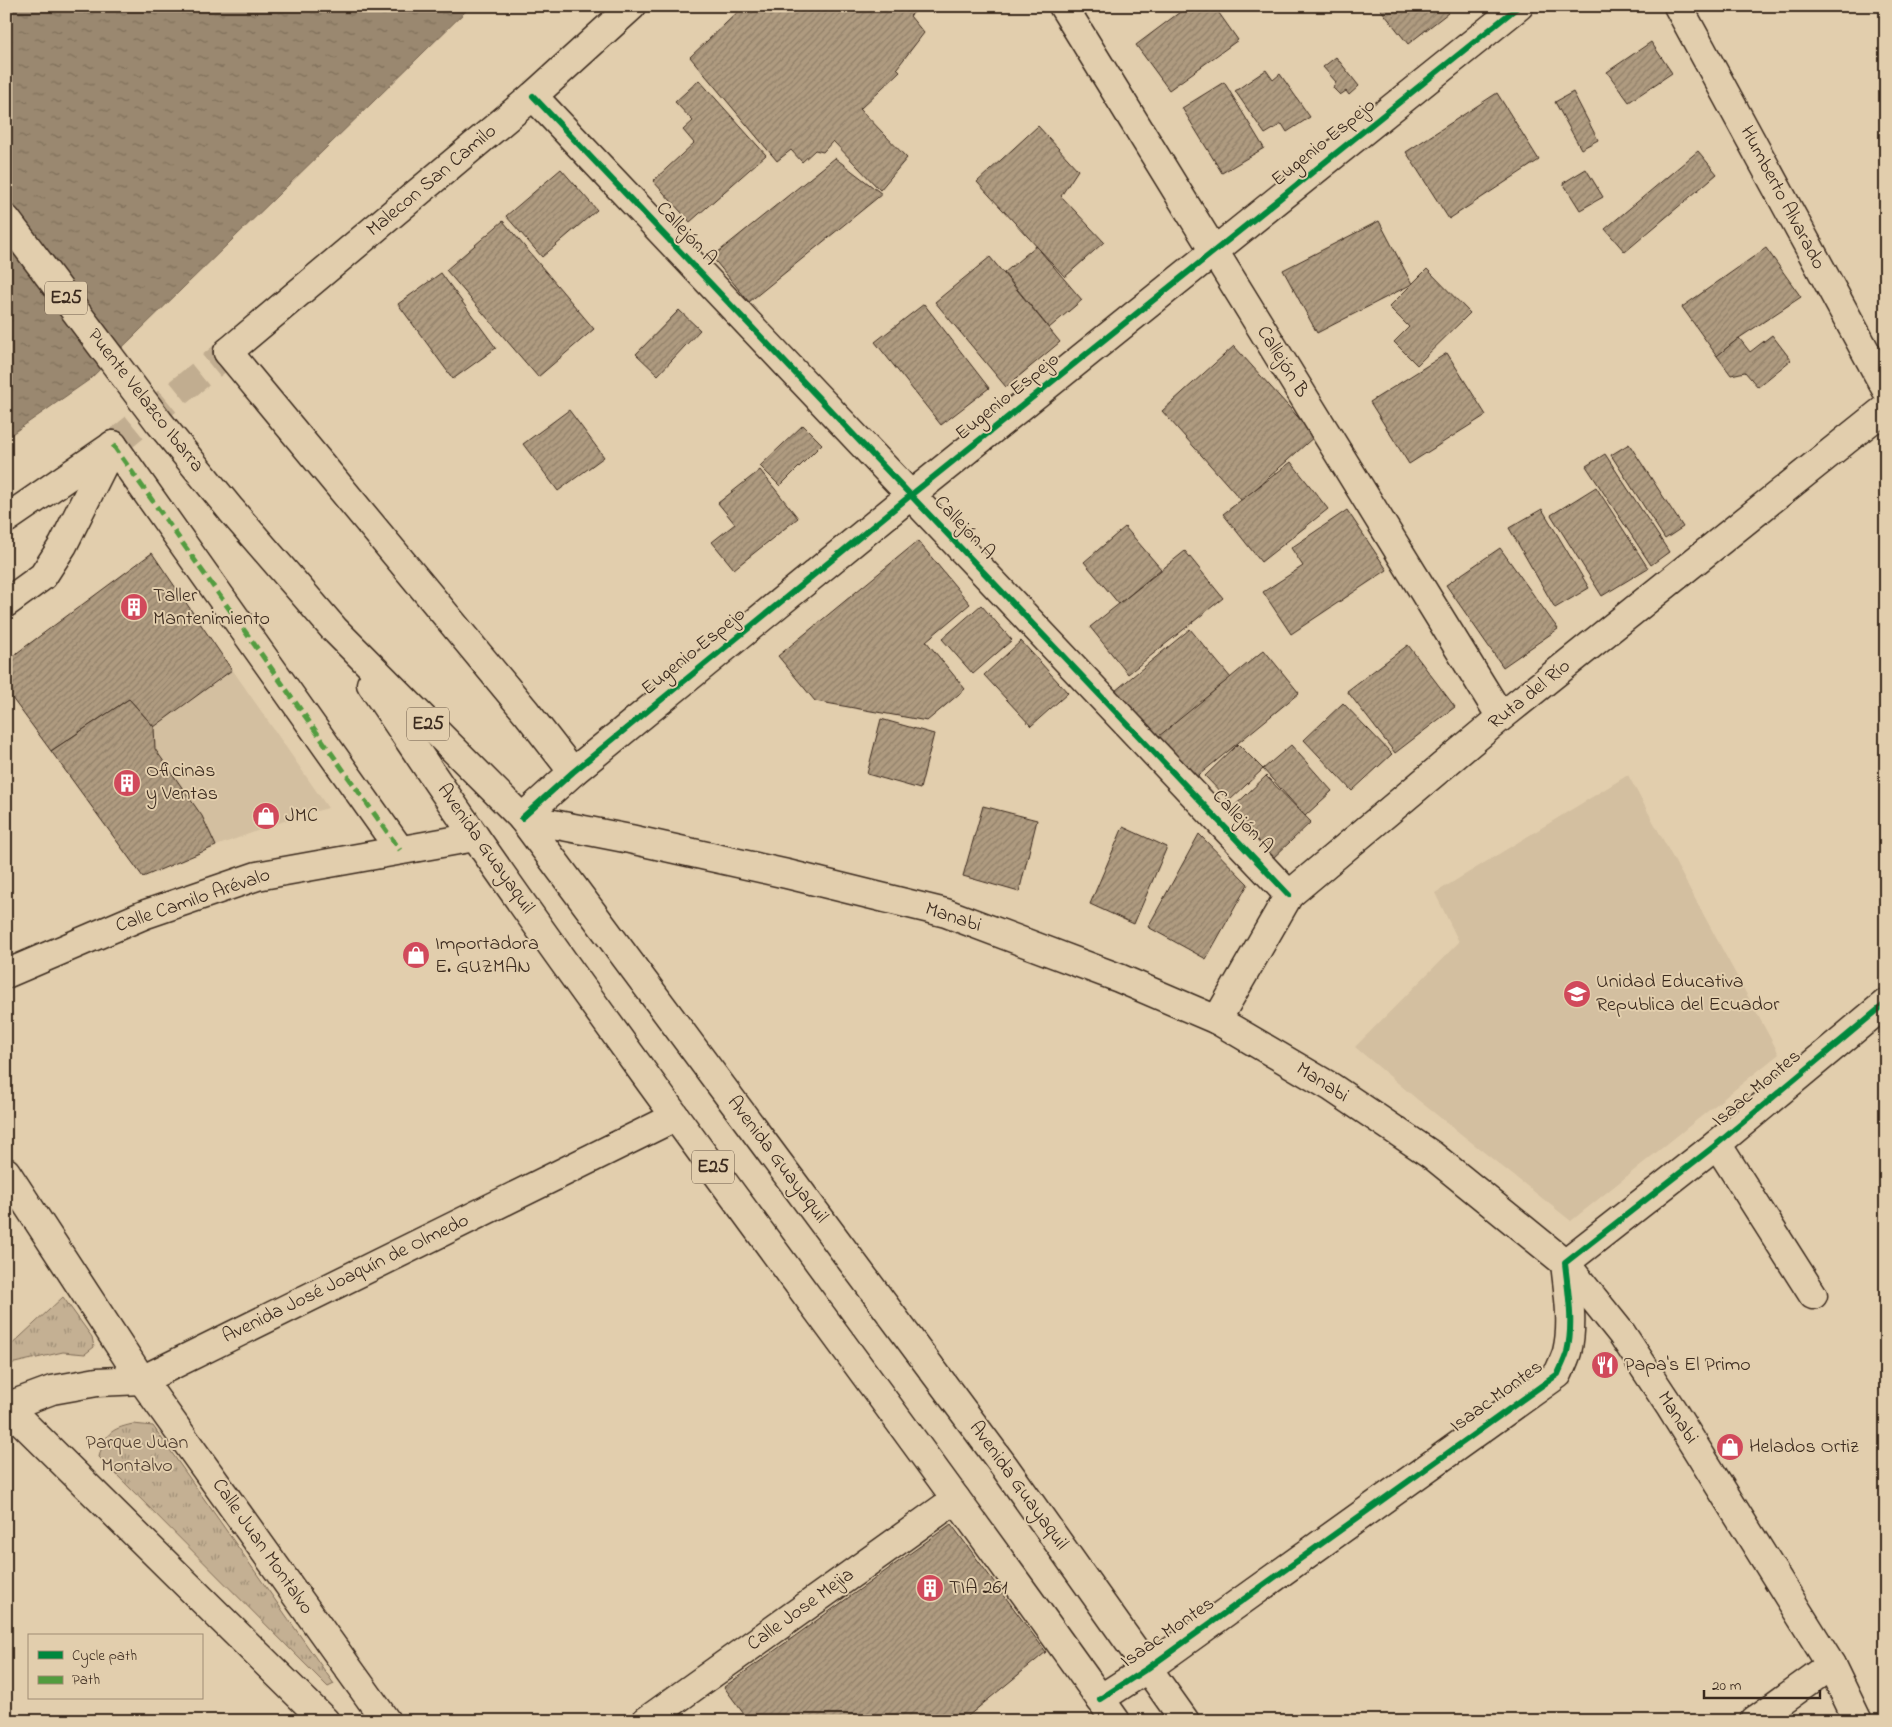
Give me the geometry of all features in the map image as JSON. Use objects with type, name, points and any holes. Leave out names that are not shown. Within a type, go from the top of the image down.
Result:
[{"type":"main road","name":"Malecon San Camilo","points":[[573,772],[527,713],[228,352],[533,96],[632,6]]},
{"type":"main road","name":"Callejón B","points":[[1063,6],[1501,717]]},
{"type":"main road","name":"Eugenio Espejo","points":[[522,818],[573,772],[911,495],[1519,6]]},
{"type":"main road","name":"Humberto Alvarado","points":[[1678,6],[1886,389]]},
{"type":"main road","name":"Callejón A","points":[[533,96],[1289,895]]},
{"type":"main road","name":"Puente Velazco Ibarra","points":[[6,219],[159,422],[231,510]]},
{"type":"main road","name":"Ruta del Río","points":[[1217,1020],[1289,895],[1501,717],[1886,408]]},
{"type":"main road","points":[[6,519],[113,445]]},
{"type":"main road","points":[[6,603],[44,576],[63,545],[113,445]]},
{"type":"main road","points":[[113,445],[400,850]]},
{"type":"main road","name":"Avenida Guayaquil","points":[[231,510],[334,629],[522,818],[998,1458],[1185,1721]]},
{"type":"main road","name":"Avenida Guayaquil","points":[[334,629],[475,837],[675,1117],[956,1499],[1116,1721]]},
{"type":"main road","name":"Manabi","points":[[522,818],[630,839],[787,874],[946,913],[1119,978],[1217,1020],[1331,1087],[1432,1155],[1565,1263],[1622,1334],[1671,1408],[1831,1664],[1858,1721]]},
{"type":"main road","name":"Calle Camilo Arévalo","points":[[6,974],[146,914],[257,876],[475,837]]},
{"type":"main road","name":"Isaac Montes","points":[[1100,1699],[1148,1668],[1558,1374],[1567,1353],[1570,1335],[1570,1305],[1565,1263],[1717,1144],[1886,1003]]},
{"type":"main road","name":"Avenida José Joaquín de Olmedo","points":[[6,1407],[52,1390],[97,1382],[142,1380],[675,1117]]},
{"type":"main road","points":[[1717,1144],[1814,1295]]},
{"type":"main road","name":"Calle Juan Montalvo","points":[[6,1172],[142,1380],[386,1721]]},
{"type":"main road","points":[[6,1407],[325,1721]]},
{"type":"main road","name":"Calle Jose Mejia","points":[[646,1721],[956,1499]]},
{"type":"main road","points":[[1754,1721],[1831,1664]]},
{"type":"shaded area","points":[[152,553],[328,808],[298,816],[216,846],[143,877],[6,690],[6,661]]},
{"type":"shaded area","name":"Unidad Educativa Republica del Ecuador","points":[[1628,775],[1779,1054],[1571,1221],[1418,1100],[1355,1047],[1459,942],[1435,893]]},
{"type":"green space","points":[[63,1297],[92,1337],[94,1347],[85,1354],[63,1352],[6,1365],[6,1350]]},
{"type":"green space","name":"Parque Juan Montalvo","points":[[133,1424],[153,1426],[334,1684],[328,1687],[99,1457],[106,1438],[110,1434],[119,1428]]},
{"type":"water","points":[[6,6],[471,6],[89,380],[6,438]]},
{"type":"building","points":[[740,6],[921,6],[910,16],[924,33],[897,68],[900,71],[860,109],[907,158],[880,190],[833,141],[823,152],[815,150],[802,162],[791,150],[777,161],[690,57],[742,8]]},
{"type":"building","points":[[1188,6],[1214,6],[1238,40],[1169,90],[1136,45]]},
{"type":"building","points":[[1378,6],[1443,6],[1448,13],[1408,44]]},
{"type":"building","points":[[1651,42],[1672,73],[1629,102],[1607,72]]},
{"type":"building","points":[[1336,57],[1359,86],[1349,95],[1346,91],[1340,95],[1333,88],[1336,82],[1323,67]]},
{"type":"building","points":[[1266,70],[1273,80],[1280,74],[1310,117],[1287,132],[1282,124],[1265,134],[1235,91]]},
{"type":"building","points":[[699,80],[766,155],[690,222],[653,181],[694,143],[683,130],[693,121],[675,102]]},
{"type":"building","points":[[1224,82],[1264,148],[1222,173],[1182,108]]},
{"type":"building","points":[[1573,92],[1598,140],[1581,149],[1555,102]]},
{"type":"building","points":[[1497,93],[1539,160],[1449,219],[1406,152]]},
{"type":"building","points":[[1038,126],[1078,170],[1061,196],[1104,242],[1065,277],[977,182]]},
{"type":"building","points":[[1698,151],[1717,174],[1625,252],[1605,229]]},
{"type":"building","points":[[835,158],[882,194],[749,302],[712,257]]},
{"type":"building","points":[[561,169],[597,210],[542,257],[506,216]]},
{"type":"building","points":[[1586,169],[1603,197],[1580,210],[1563,183]]},
{"type":"building","points":[[503,221],[594,329],[538,377],[446,270]]},
{"type":"building","points":[[1379,221],[1412,284],[1317,333],[1283,270]]},
{"type":"building","points":[[1036,246],[1082,300],[1049,328],[1004,273]]},
{"type":"building","points":[[1766,248],[1801,297],[1739,338],[1717,356],[1682,307]]},
{"type":"building","points":[[990,257],[1060,342],[1006,387],[935,302]]},
{"type":"building","points":[[1427,269],[1470,313],[1417,365],[1394,342],[1409,327],[1389,307]]},
{"type":"building","points":[[441,273],[496,348],[453,379],[398,304]]},
{"type":"building","points":[[924,304],[989,388],[941,425],[875,342]]},
{"type":"building","points":[[679,310],[700,330],[658,375],[636,354]]},
{"type":"building","points":[[1772,335],[1791,360],[1758,387],[1745,372],[1731,375],[1717,356],[1739,338],[1750,352]]},
{"type":"building","points":[[1234,346],[1315,436],[1242,501],[1162,411]]},
{"type":"building","points":[[1447,353],[1486,415],[1409,464],[1370,402]]},
{"type":"building","points":[[569,410],[604,457],[558,491],[523,444]]},
{"type":"building","points":[[803,425],[822,444],[780,486],[760,466]]},
{"type":"building","points":[[1629,444],[1683,527],[1665,539],[1611,455]]},
{"type":"building","points":[[1605,454],[1669,552],[1651,565],[1586,466]]},
{"type":"building","points":[[1291,462],[1328,509],[1261,562],[1223,514]]},
{"type":"building","points":[[760,470],[798,518],[734,569],[712,542],[735,524],[718,503]]},
{"type":"building","points":[[1596,487],[1648,568],[1602,596],[1551,515]]},
{"type":"building","points":[[1542,509],[1589,588],[1555,608],[1509,528]]},
{"type":"building","points":[[1347,510],[1387,570],[1291,634],[1263,592],[1303,566],[1291,548]]},
{"type":"building","points":[[1125,527],[1161,569],[1119,604],[1084,562]]},
{"type":"building","points":[[918,541],[970,604],[926,641],[965,689],[927,721],[815,701],[778,656]]},
{"type":"building","points":[[1500,548],[1558,629],[1503,667],[1446,585]]},
{"type":"building","points":[[1185,551],[1223,598],[1128,674],[1090,627]]},
{"type":"building","name":"Taller Mantenimiento","points":[[152,553],[232,670],[154,727],[129,699],[51,751],[6,690],[6,661]]},
{"type":"building","points":[[981,605],[1012,640],[973,674],[942,639]]},
{"type":"building","points":[[1190,629],[1231,678],[1156,740],[1115,691]]},
{"type":"building","points":[[1021,641],[1068,693],[1031,726],[984,675]]},
{"type":"building","points":[[1408,645],[1455,707],[1395,753],[1347,691]]},
{"type":"building","points":[[1264,650],[1299,693],[1194,779],[1159,736]]},
{"type":"building","name":"Oficinas y Ventas","points":[[129,699],[154,727],[155,749],[202,816],[216,846],[143,877],[51,751]]},
{"type":"building","points":[[1343,703],[1392,754],[1352,791],[1304,740]]},
{"type":"building","points":[[881,719],[934,734],[920,789],[867,774]]},
{"type":"building","points":[[1238,744],[1263,769],[1229,801],[1205,776]]},
{"type":"building","points":[[1291,745],[1332,791],[1305,816],[1263,769]]},
{"type":"building","points":[[1266,776],[1311,822],[1271,860],[1226,814]]},
{"type":"building","points":[[983,806],[1037,820],[1019,892],[963,876]]},
{"type":"building","points":[[1123,827],[1167,847],[1134,924],[1090,904]]},
{"type":"building","points":[[1199,834],[1248,884],[1206,959],[1148,927]]},
{"type":"building","name":"TIA 261","points":[[951,1524],[1046,1652],[962,1721],[749,1721],[724,1687]]},
{"type":"tunnel","points":[[113,445],[228,352]]},
{"type":"marked path","points":[[113,445],[400,850]]},
{"type":"cycle path","points":[[522,818],[573,772],[911,495],[1519,6]]},
{"type":"cycle path","points":[[533,96],[1289,895]]},
{"type":"cycle path","points":[[1100,1699],[1148,1668],[1558,1374],[1567,1352],[1570,1330],[1570,1308],[1565,1263],[1717,1144],[1886,1003]]},
{"type":"place","name":"Taller Mantenimiento","points":[[134,607]]},
{"type":"place","name":"Oficinas y Ventas","points":[[127,783]]},
{"type":"place","name":"JMC","points":[[266,816]]},
{"type":"place","name":"Importadora E. GUZMAN","points":[[416,955]]},
{"type":"place","name":"Unidad Educativa Republica del Ecuador","points":[[1577,994]]},
{"type":"place","name":"Papa's El Primo","points":[[1605,1365]]},
{"type":"place","name":"Helados Ortiz","points":[[1730,1447]]},
{"type":"place","name":"TIA 261","points":[[930,1588]]}]
